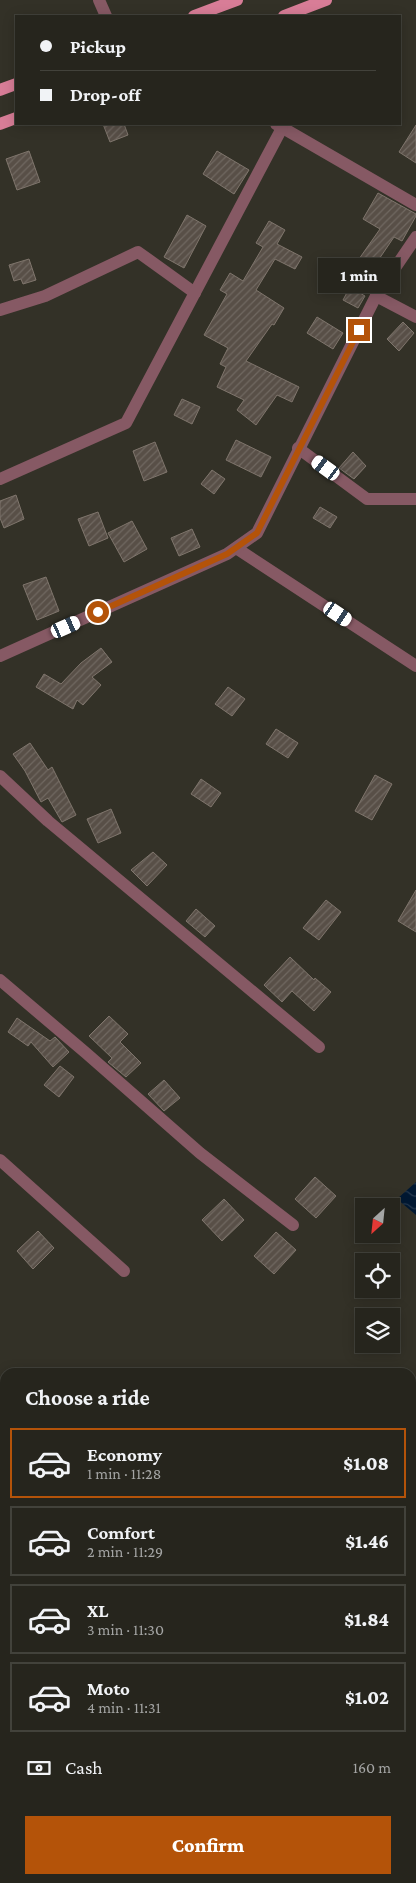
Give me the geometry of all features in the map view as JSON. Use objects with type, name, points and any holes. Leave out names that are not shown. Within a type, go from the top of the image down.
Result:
[{"type":"main road","points":[[197,15],[237,0]]},
{"type":"main road","points":[[287,15],[326,0]]},
{"type":"main road","points":[[0,90],[15,84]]},
{"type":"main road","points":[[0,124],[15,118]]},
{"type":"street","points":[[99,0],[106,15]]},
{"type":"street","points":[[0,479],[126,423],[195,293],[279,126],[416,205]]},
{"type":"street","points":[[0,656],[177,578],[227,554],[257,533],[298,448],[376,296],[416,237]]},
{"type":"street","points":[[0,310],[45,296],[138,252],[195,293]]},
{"type":"street","points":[[376,296],[416,317]]},
{"type":"street","points":[[298,448],[367,498],[416,499]]},
{"type":"street","points":[[236,548],[416,666]]},
{"type":"street","points":[[0,776],[48,821],[319,1047]]},
{"type":"street","points":[[0,980],[200,1154],[293,1225]]},
{"type":"street","points":[[0,1160],[124,1271]]},
{"type":"water","points":[[416,1182],[416,1215],[400,1202],[400,1198],[398,1198]]},
{"type":"building","points":[[103,125],[124,125],[128,135],[110,142]]},
{"type":"building","points":[[416,125],[416,163],[399,152]]},
{"type":"building","points":[[29,151],[40,182],[17,190],[6,159]]},
{"type":"building","points":[[217,151],[249,170],[234,194],[203,174]]},
{"type":"building","points":[[378,193],[416,214],[416,216],[402,241],[394,237],[373,268],[359,259],[380,229],[363,219]]},
{"type":"building","points":[[187,215],[206,226],[184,268],[164,257]]},
{"type":"building","points":[[269,221],[285,230],[277,244],[302,257],[295,269],[275,259],[256,290],[284,308],[274,325],[272,324],[246,361],[299,387],[292,402],[277,395],[256,425],[237,410],[244,400],[217,387],[226,367],[220,364],[228,348],[204,335],[227,294],[220,290],[230,273],[243,281],[263,247],[256,243]]},
{"type":"building","points":[[29,259],[36,280],[23,284],[21,279],[14,281],[9,265]]},
{"type":"building","points":[[350,287],[365,296],[358,308],[343,300]]},
{"type":"building","points":[[317,317],[343,333],[333,349],[307,333]]},
{"type":"building","points":[[403,322],[414,333],[399,351],[387,339]]},
{"type":"building","points":[[182,399],[200,407],[192,424],[174,415]]},
{"type":"building","points":[[236,440],[271,457],[261,477],[226,460]]},
{"type":"building","points":[[155,442],[167,472],[144,481],[133,451]]},
{"type":"building","points":[[353,452],[366,466],[354,479],[339,468]]},
{"type":"building","points":[[212,470],[225,479],[214,494],[201,484]]},
{"type":"building","points":[[16,495],[24,519],[4,528],[0,518],[0,501]]},
{"type":"building","points":[[320,507],[337,517],[330,528],[313,518]]},
{"type":"building","points":[[98,512],[108,538],[89,546],[78,519]]},
{"type":"building","points":[[132,521],[147,549],[124,562],[108,533]]},
{"type":"building","points":[[192,529],[200,547],[179,556],[171,538]]},
{"type":"building","points":[[46,577],[59,611],[37,620],[23,585]]},
{"type":"building","points":[[101,648],[112,662],[92,677],[101,685],[83,705],[77,700],[73,709],[36,687],[44,674],[61,684],[81,663]]},
{"type":"building","points":[[228,687],[245,699],[232,716],[215,704]]},
{"type":"building","points":[[276,729],[298,743],[288,758],[266,744]]},
{"type":"building","points":[[30,743],[48,770],[52,767],[76,815],[62,822],[48,798],[41,802],[25,771],[13,754]]},
{"type":"building","points":[[375,775],[392,784],[372,820],[355,811]]},
{"type":"building","points":[[201,779],[221,793],[211,807],[191,794]]},
{"type":"building","points":[[111,809],[121,833],[98,843],[87,819]]},
{"type":"building","points":[[153,852],[167,865],[147,886],[131,870]]},
{"type":"building","points":[[416,890],[416,932],[398,921]]},
{"type":"building","points":[[326,900],[341,912],[319,940],[303,928]]},
{"type":"building","points":[[196,909],[215,926],[205,937],[186,921]]},
{"type":"building","points":[[290,957],[314,980],[315,978],[331,992],[314,1011],[292,991],[282,1002],[264,985]]},
{"type":"building","points":[[109,1016],[128,1034],[120,1042],[141,1063],[126,1077],[108,1062],[112,1058],[89,1036]]},
{"type":"building","points":[[17,1018],[50,1041],[55,1037],[69,1052],[53,1067],[31,1042],[28,1046],[8,1032]]},
{"type":"building","points":[[60,1066],[74,1077],[59,1097],[44,1085]]},
{"type":"building","points":[[164,1080],[180,1098],[164,1111],[148,1094]]},
{"type":"building","points":[[315,1177],[336,1196],[316,1218],[295,1199]]},
{"type":"building","points":[[224,1199],[244,1220],[222,1241],[202,1220]]},
{"type":"building","points":[[38,1231],[54,1248],[33,1269],[17,1251]]},
{"type":"building","points":[[276,1232],[296,1250],[274,1274],[254,1256]]},
{"type":"route","points":[[98,612],[227,554],[257,533],[298,448],[359,330]]}]
